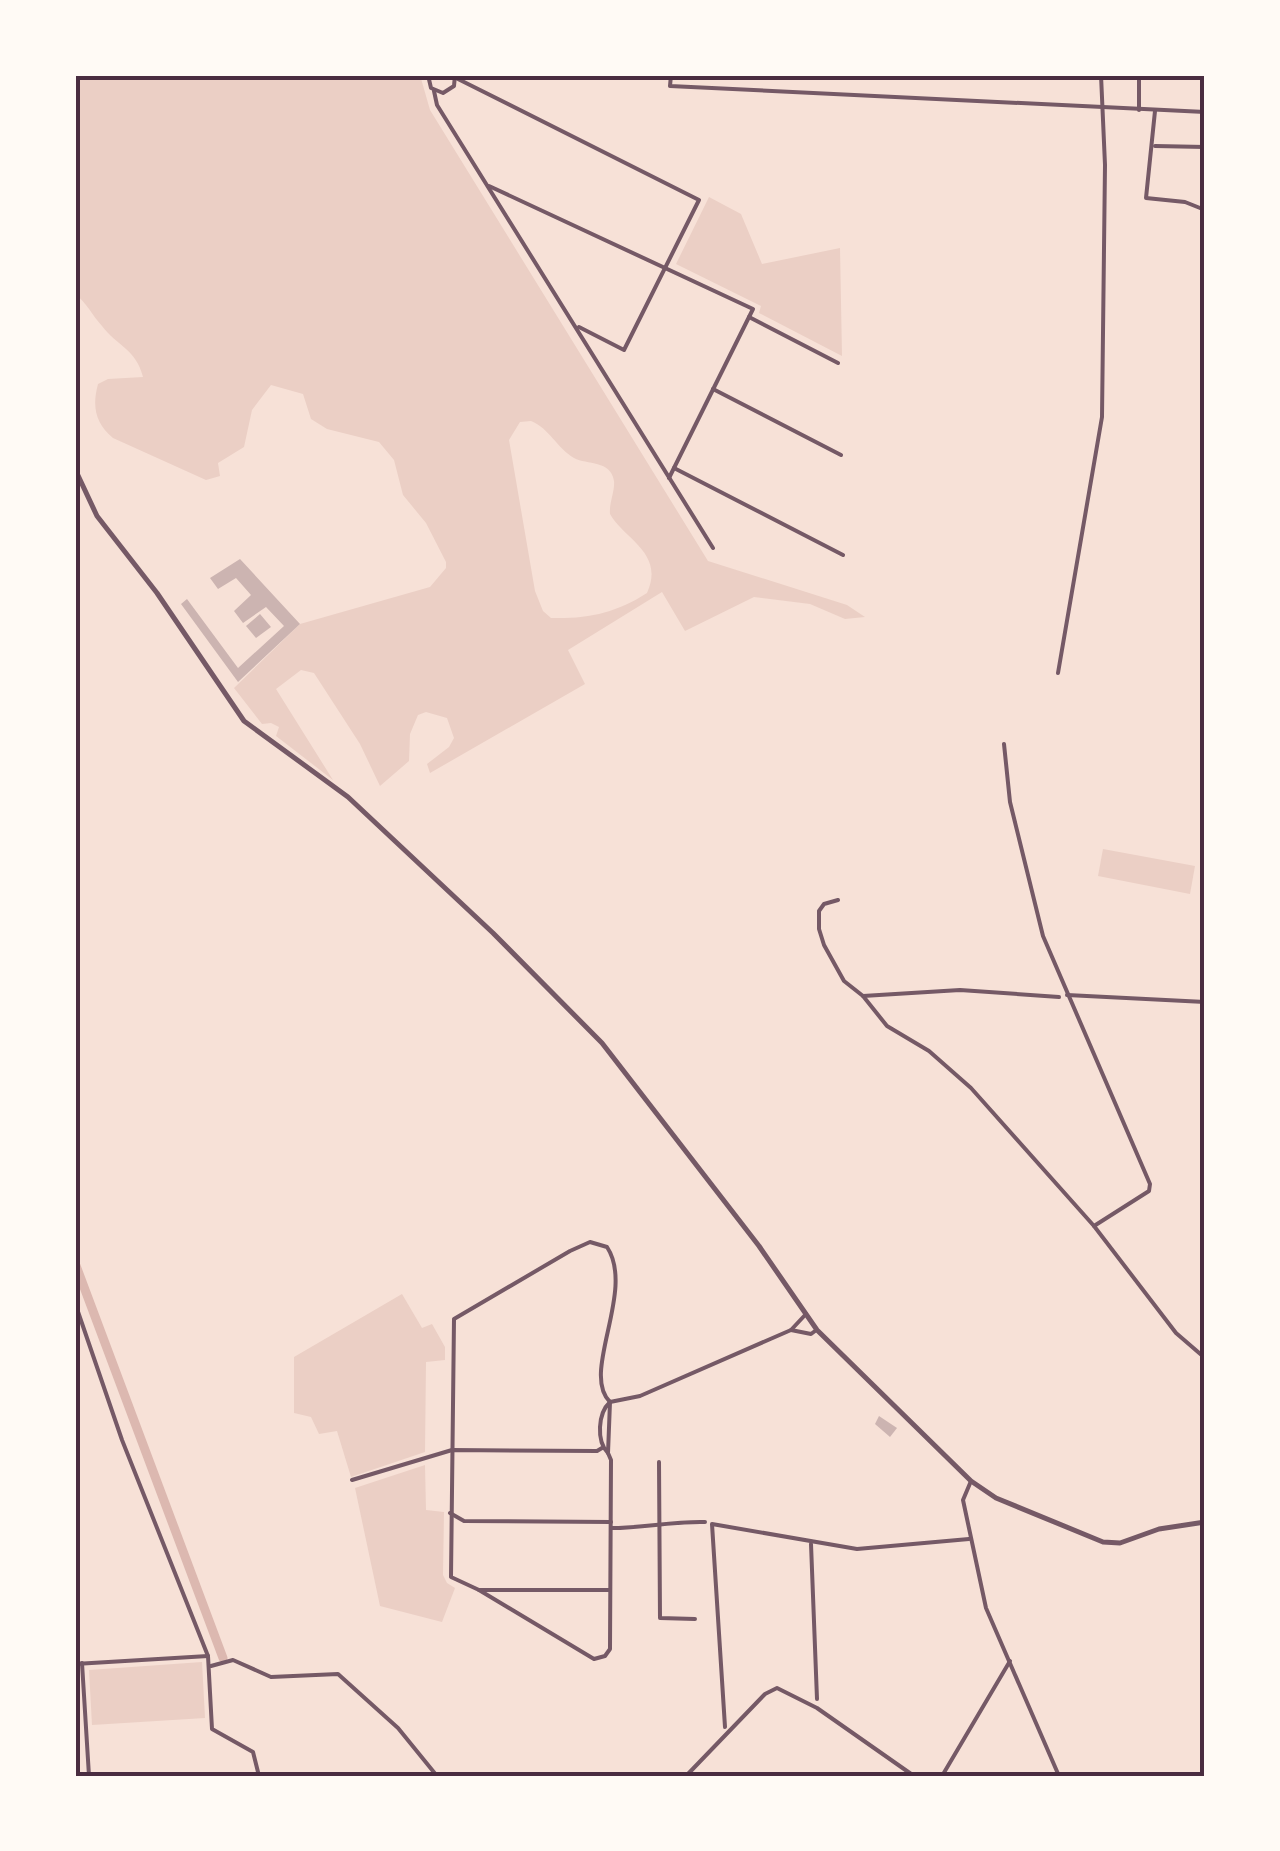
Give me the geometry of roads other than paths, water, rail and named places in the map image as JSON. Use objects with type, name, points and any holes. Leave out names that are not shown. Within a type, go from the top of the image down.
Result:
[{"type":"street","points":[[428,75],[437,105],[713,548]]},
{"type":"street","points":[[671,75],[670,86],[1205,112]]},
{"type":"street","points":[[1058,673],[1102,417],[1102,75]]},
{"type":"street","points":[[1139,75],[1139,110]]},
{"type":"street","points":[[434,92],[448,92],[456,76],[699,200],[624,350],[576,326]]},
{"type":"street","points":[[1155,111],[1146,198],[1185,202],[1205,210]]},
{"type":"street","points":[[1153,146],[1205,147]]},
{"type":"street","points":[[489,186],[753,310],[669,478]]},
{"type":"street","points":[[749,317],[838,362]]},
{"type":"street","points":[[713,390],[841,456]]},
{"type":"street","points":[[674,468],[843,555]]},
{"type":"street","points":[[75,470],[97,516],[157,593],[244,721],[348,797],[493,933],[602,1043],[759,1246],[817,1330],[971,1482],[996,1498],[1103,1542],[1120,1542],[1205,1522]]},
{"type":"street","points":[[1004,744],[1012,812],[1043,936],[1150,1184],[1149,1191],[1094,1226]]},
{"type":"street","points":[[838,900],[824,904],[819,912],[819,928],[844,982],[863,996],[887,1026],[929,1051],[971,1088],[1094,1226],[1176,1333],[1205,1358]]},
{"type":"street","points":[[863,996],[960,990],[1059,997]]},
{"type":"street","points":[[1067,996],[1205,1002]]},
{"type":"street","points":[[608,1454],[610,1402],[602,1388],[602,1359],[618,1275],[608,1247],[590,1242],[454,1320],[451,1578],[480,1590],[598,1659],[610,1649],[611,1590],[611,1460],[602,1448],[601,1415],[610,1402],[640,1396],[791,1330],[806,1314]]},
{"type":"street","points":[[75,1302],[122,1440],[208,1656],[212,1729],[253,1752],[259,1776]]},
{"type":"street","points":[[791,1330],[811,1334],[817,1330]]},
{"type":"street","points":[[352,1480],[452,1450],[602,1448]]},
{"type":"street","points":[[659,1462],[660,1618],[695,1619]]},
{"type":"street","points":[[971,1482],[963,1500],[986,1608],[1059,1776]]},
{"type":"street","points":[[450,1513],[464,1520],[659,1527],[670,1521],[705,1522]]},
{"type":"street","points":[[724,1727],[712,1524],[857,1549],[969,1539]]},
{"type":"street","points":[[811,1542],[818,1699]]},
{"type":"street","points":[[480,1590],[611,1590]]},
{"type":"street","points":[[75,1664],[208,1656]]},
{"type":"street","points":[[211,1666],[232,1660],[272,1676],[338,1674],[398,1728],[437,1776]]},
{"type":"street","points":[[942,1776],[1010,1661]]},
{"type":"street","points":[[82,1664],[89,1776]]},
{"type":"street","points":[[686,1776],[765,1694],[777,1688],[817,1708],[914,1776]]},
{"type":"waterway","points":[[75,1263],[223,1658]]}]
